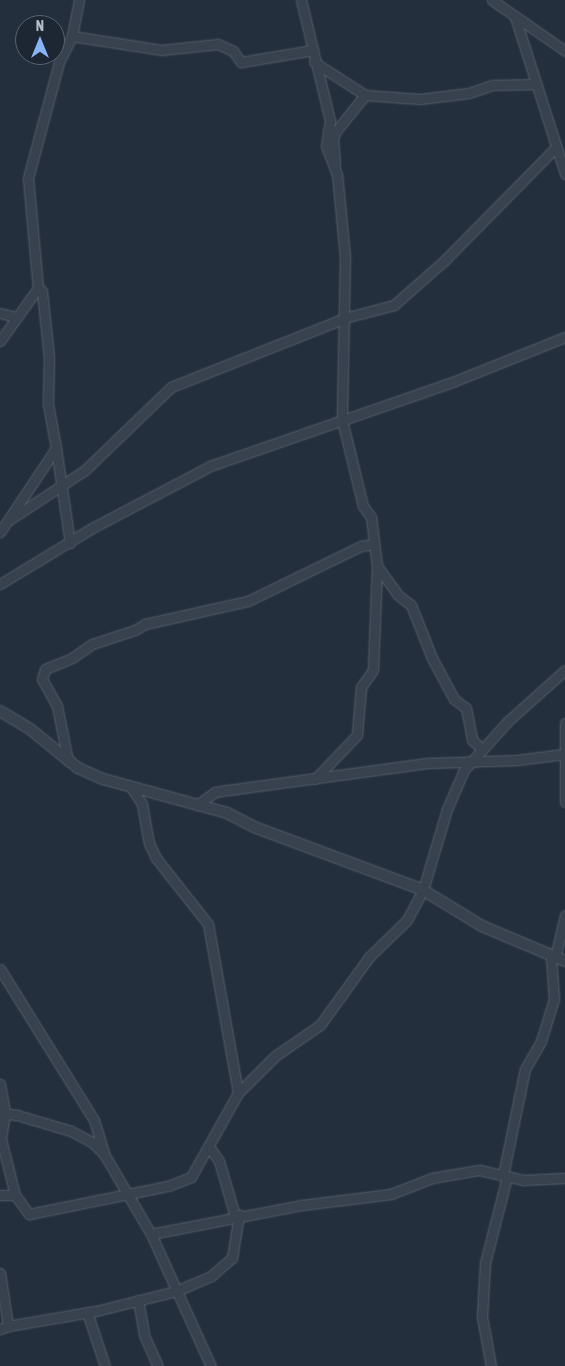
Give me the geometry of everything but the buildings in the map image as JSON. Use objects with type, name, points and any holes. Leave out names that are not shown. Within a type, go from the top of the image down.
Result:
[{"type":"street","points":[[70,543],[63,486],[48,404],[49,357],[42,291],[38,288],[28,178],[59,62],[72,36],[79,0]]},
{"type":"street","points":[[301,0],[332,132]]},
{"type":"street","points":[[492,0],[565,51]]},
{"type":"street","points":[[516,17],[565,174]]},
{"type":"street","points":[[72,36],[161,50],[218,44],[233,50],[241,62],[301,54],[313,50]]},
{"type":"street","points":[[301,54],[365,95],[420,99],[469,92],[492,84],[536,84]]},
{"type":"street","points":[[315,779],[357,735],[361,687],[373,670],[376,566],[371,517],[363,506],[342,420],[345,257],[335,168],[326,146],[332,132],[365,95]]},
{"type":"street","points":[[9,520],[63,486],[128,431],[163,391],[343,320],[400,300],[446,259],[556,147]]},
{"type":"street","points":[[0,341],[38,288]]},
{"type":"street","points":[[0,313],[16,317]]},
{"type":"street","points":[[0,584],[147,498],[210,466],[455,381],[565,337]]},
{"type":"street","points":[[0,532],[56,448]]},
{"type":"street","points":[[68,760],[57,706],[42,679],[45,669],[72,658],[92,644],[135,630],[145,624],[248,601],[361,546],[374,544]]},
{"type":"street","points":[[376,566],[398,595],[411,605],[432,658],[454,699],[466,708],[472,740],[482,749]]},
{"type":"street","points":[[0,1084],[1,1139],[15,1195],[29,1214],[126,1195],[191,1178],[238,1093],[275,1056],[320,1025],[369,957],[407,920],[423,890],[454,790],[472,760],[565,670]]},
{"type":"street","points":[[0,711],[30,728],[68,760],[103,779],[227,813],[254,827],[423,890],[482,926],[557,959]]},
{"type":"street","points":[[565,723],[565,802]]},
{"type":"street","points":[[198,805],[215,792],[472,760],[565,757]]},
{"type":"street","points":[[130,786],[142,804],[149,843],[156,858],[208,924],[238,1093]]},
{"type":"street","points":[[491,1366],[482,1317],[484,1280],[524,1069],[541,1042],[554,999],[557,959],[565,915]]},
{"type":"street","points":[[0,969],[94,1120],[104,1154],[126,1195],[151,1234],[211,1366]]},
{"type":"street","points":[[2,1113],[71,1131],[92,1142],[104,1154]]},
{"type":"street","points":[[0,1274],[4,1328],[87,1312],[176,1291],[211,1276],[232,1258],[237,1215],[219,1161],[209,1147]]},
{"type":"street","points":[[151,1234],[237,1215],[342,1198],[391,1194],[432,1178],[479,1170],[530,1181],[565,1178]]},
{"type":"street","points":[[0,1196],[15,1195]]},
{"type":"street","points":[[138,1300],[144,1335],[158,1366]]},
{"type":"street","points":[[87,1312],[105,1366]]}]
